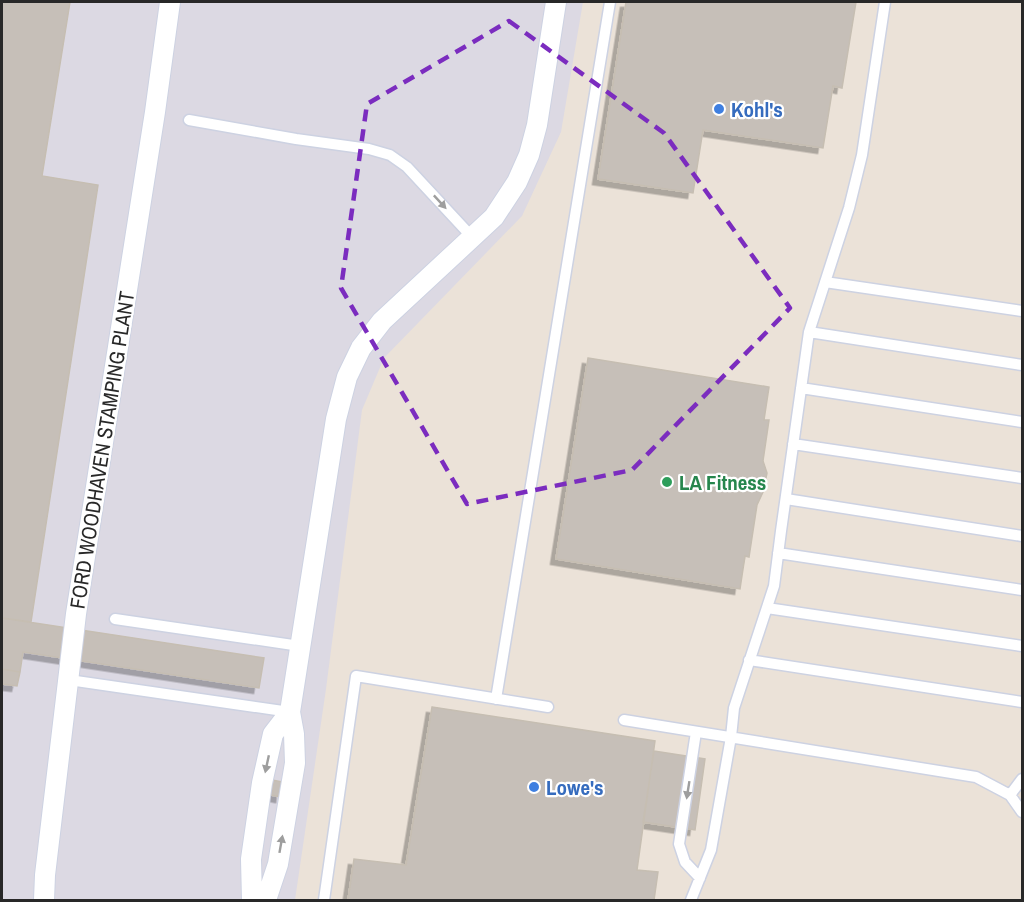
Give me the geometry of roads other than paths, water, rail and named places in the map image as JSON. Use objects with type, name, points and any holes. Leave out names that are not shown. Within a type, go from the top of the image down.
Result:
[{"type":"street","name":"FORD WOODHAVEN STAMPING PLANT","points":[[44,900],[76,614],[155,112],[170,2]]},
{"type":"street","points":[[266,900],[278,864],[295,763],[294,734],[290,712],[336,419],[347,377],[361,348],[382,321],[494,218],[517,182],[529,155],[537,125],[556,2]]},
{"type":"street","points":[[252,900],[251,859],[262,783],[273,734],[290,712]]},
{"type":"lane","points":[[496,699],[610,2]]},
{"type":"lane","points":[[691,900],[711,849],[734,708],[774,586],[809,332],[849,208],[862,155],[885,2]]},
{"type":"lane","points":[[189,120],[369,149],[390,155],[407,167],[472,237]]},
{"type":"lane","points":[[825,282],[1023,311]]},
{"type":"lane","points":[[809,332],[1023,365]]},
{"type":"lane","points":[[801,388],[1023,422]]},
{"type":"lane","points":[[794,444],[1023,478]]},
{"type":"lane","points":[[786,499],[1023,536]]},
{"type":"lane","points":[[778,553],[1023,590]]},
{"type":"lane","points":[[767,608],[1023,646]]},
{"type":"lane","name":"FORD WOODHAVEN STAMPING PLANT","points":[[115,619],[300,646]]},
{"type":"lane","points":[[749,660],[1023,702]]},
{"type":"lane","points":[[324,900],[356,676],[548,707]]},
{"type":"lane","points":[[69,680],[290,712]]},
{"type":"lane","points":[[624,720],[976,777],[1010,795],[1023,812]]},
{"type":"lane","points":[[696,732],[679,844],[685,862],[700,878]]},
{"type":"lane","points":[[1010,795],[1023,779]]},
{"type":"place","name":"Kohl's","points":[[719,109]]},
{"type":"place","name":"LA Fitness","points":[[667,482]]},
{"type":"place","name":"Lowe's","points":[[534,787]]}]
